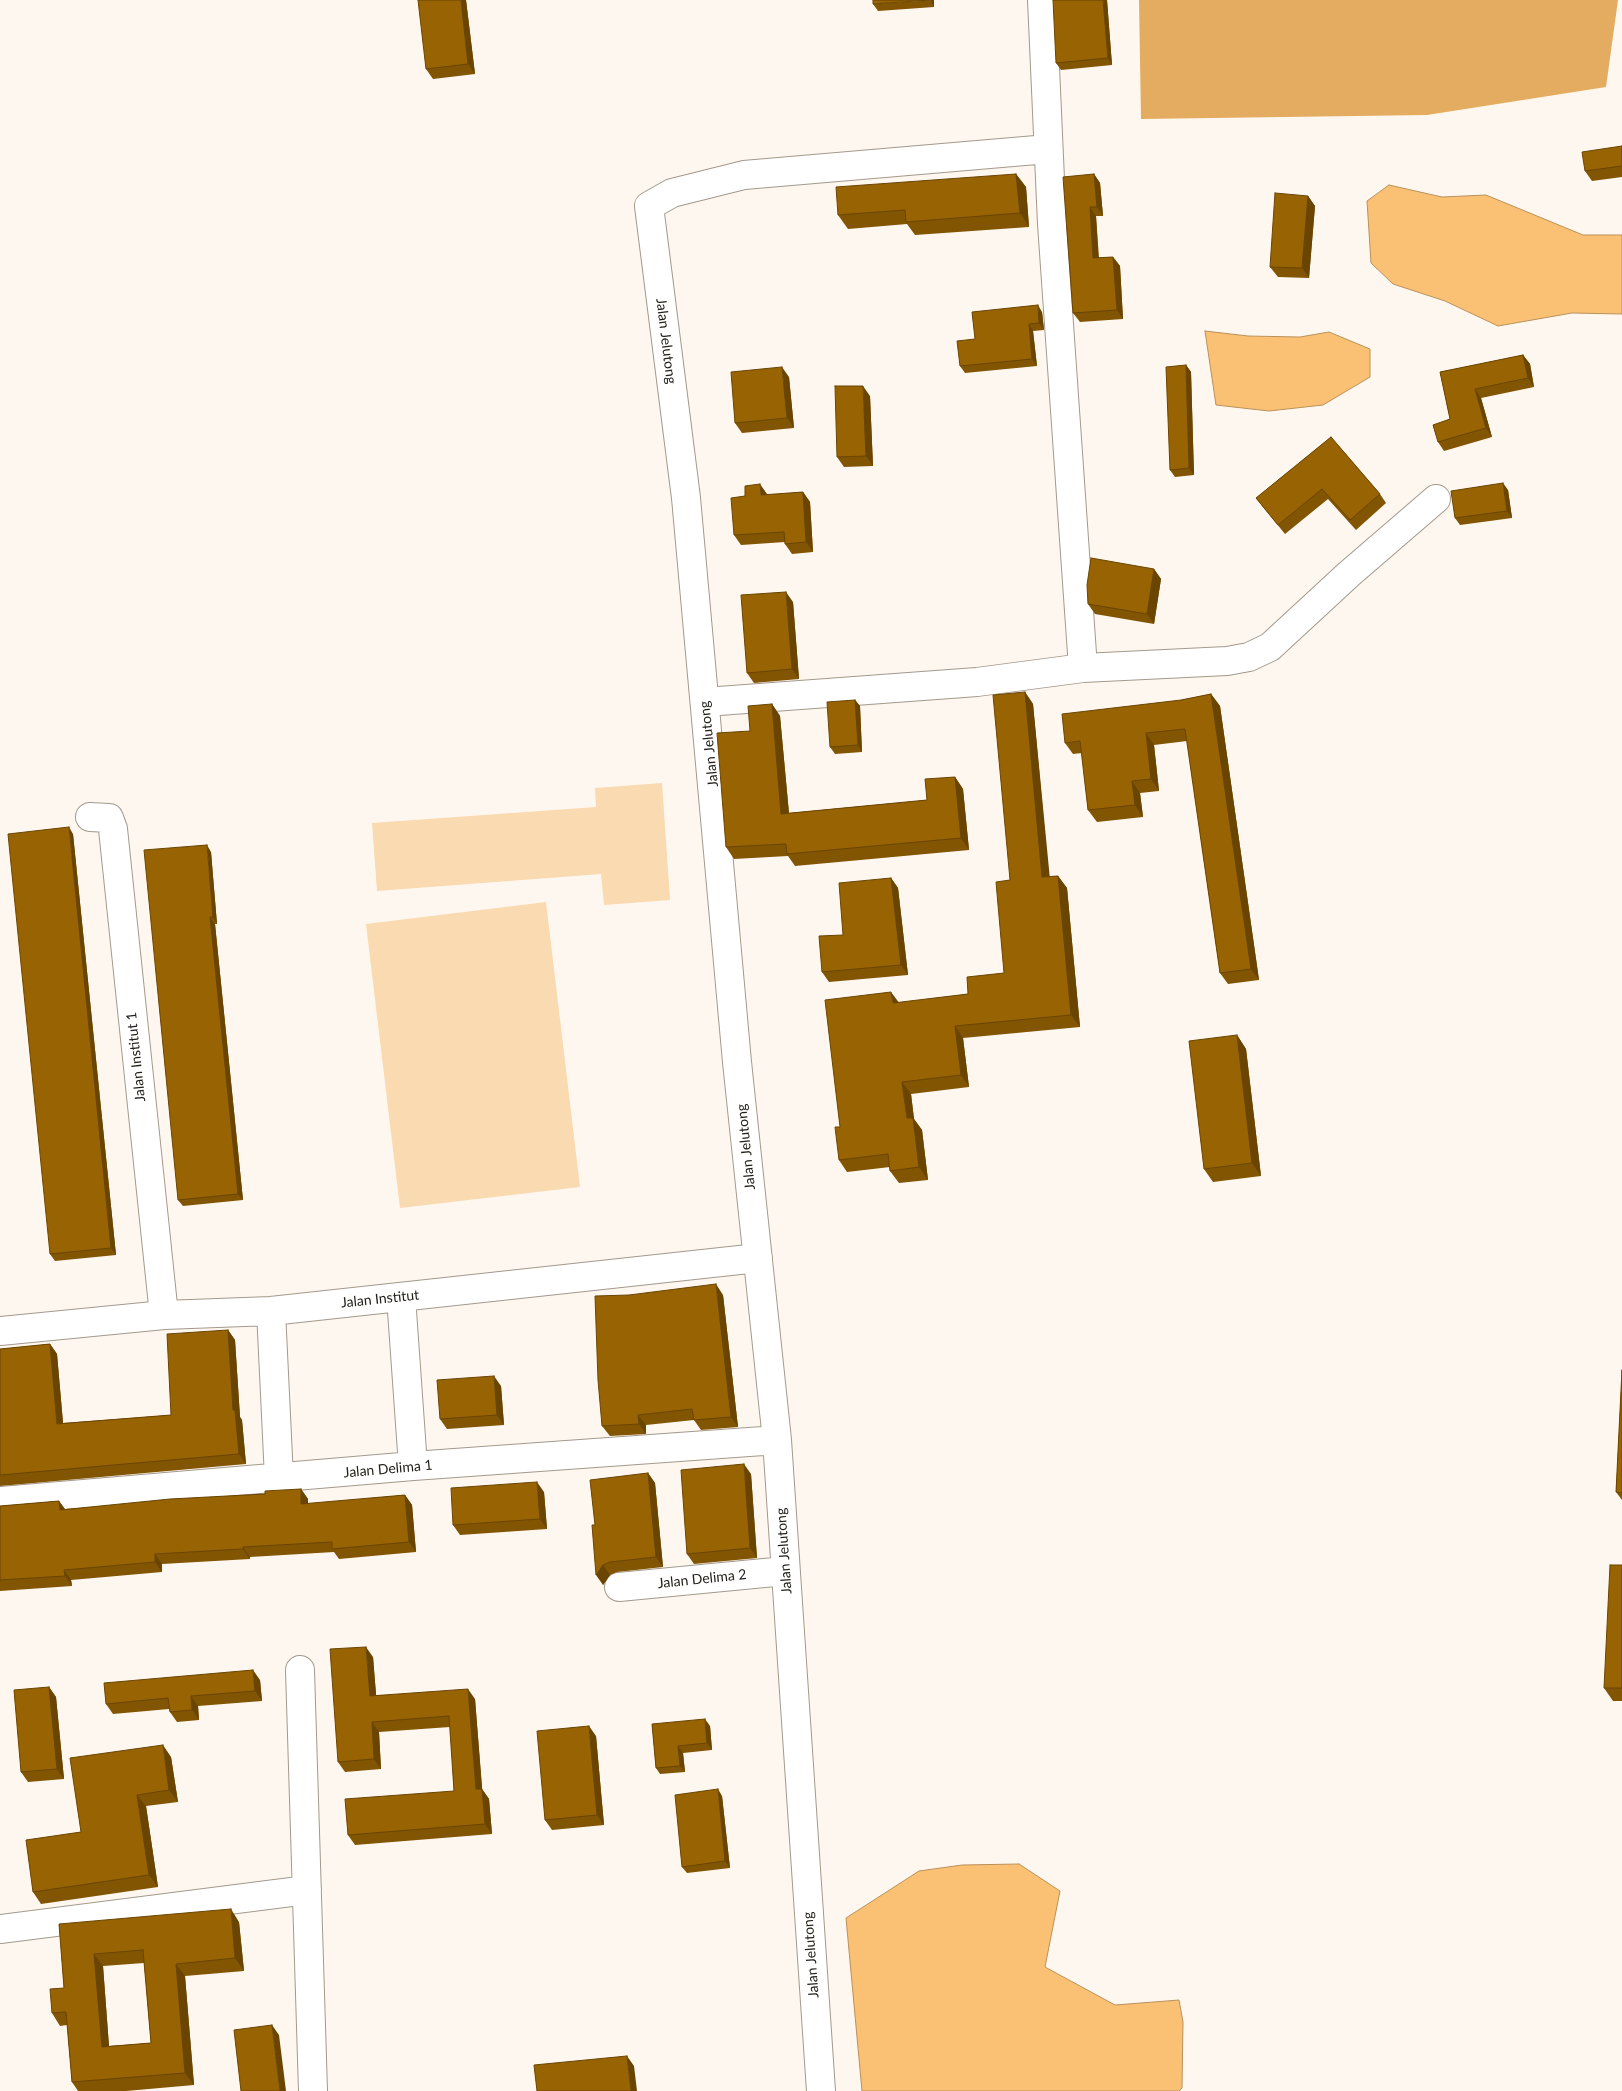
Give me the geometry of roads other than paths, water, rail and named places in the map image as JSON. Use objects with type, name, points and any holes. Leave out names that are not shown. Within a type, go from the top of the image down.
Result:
[{"type":"street","points":[[1042,0],[1048,149],[1083,668]]},
{"type":"street","name":"Jalan Jelutong","points":[[821,2091],[777,1440],[737,1062],[686,498],[649,206],[672,193],[744,175],[1048,149]]},
{"type":"street","points":[[705,702],[977,682],[1083,668],[1227,661],[1249,656],[1270,647],[1436,499]]},
{"type":"street","name":"Jalan Institut 1","points":[[90,817],[109,818],[113,828],[164,1314]]},
{"type":"street","name":"Jalan Institut","points":[[0,1331],[164,1314],[271,1311],[758,1258]]},
{"type":"street","points":[[401,1297],[413,1466]]},
{"type":"street","points":[[271,1311],[279,1478]]},
{"type":"street","name":"Jalan Delima 1","points":[[0,1501],[413,1466],[777,1440]]},
{"type":"street","name":"Jalan Delima 2","points":[[619,1587],[785,1571]]},
{"type":"street","points":[[300,1670],[313,2091]]},
{"type":"street","points":[[0,1929],[308,1890]]}]
